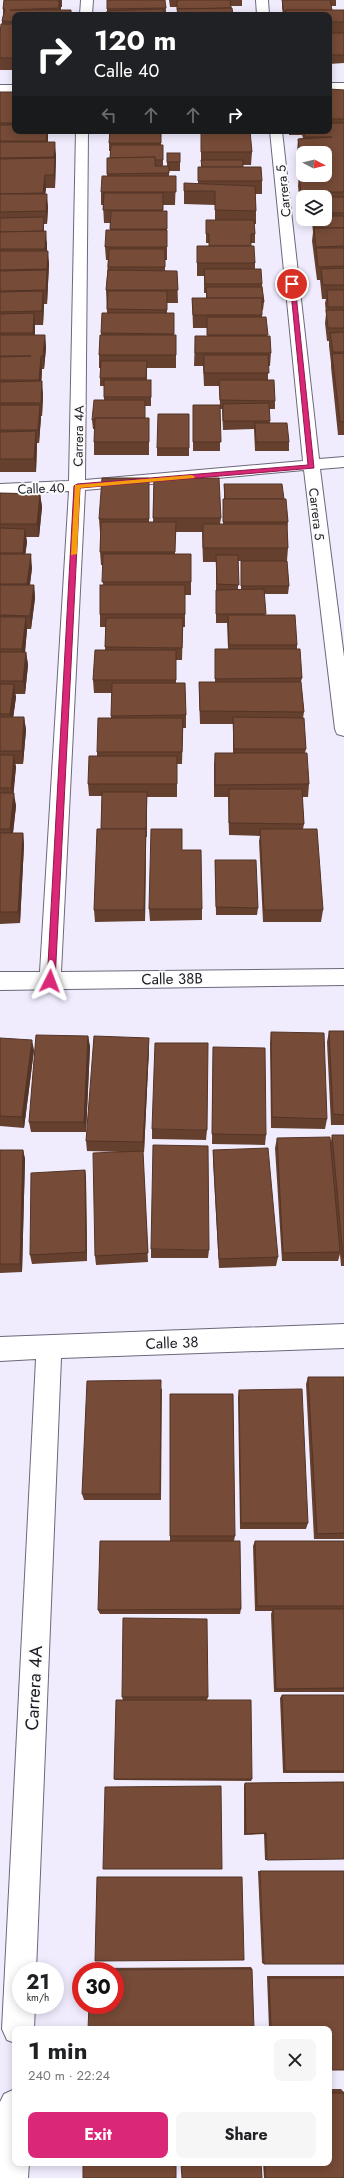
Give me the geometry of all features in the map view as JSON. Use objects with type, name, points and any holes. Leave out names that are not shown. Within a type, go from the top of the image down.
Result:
[{"type":"street","points":[[86,12],[87,0]]},
{"type":"street","points":[[262,0],[263,12]]},
{"type":"street","points":[[332,87],[344,87]]},
{"type":"street","points":[[0,89],[12,89]]},
{"type":"street","name":"Carrera 4A","points":[[50,981],[77,486],[82,134]]},
{"type":"street","name":"Carrera 5","points":[[276,134],[312,467],[344,729]]},
{"type":"street","name":"Calle 40","points":[[0,489],[77,486],[312,467],[344,462]]},
{"type":"street","name":"Calle 38B","points":[[0,981],[344,977]]},
{"type":"street","name":"Calle 38","points":[[0,1349],[344,1336]]},
{"type":"street","name":"Carrera 4A","points":[[18,2026],[49,1348]]},
{"type":"street","points":[[12,2166],[12,2178]]},
{"type":"building","points":[[4,0],[59,0],[59,8],[10,10],[71,10],[71,12],[12,12],[12,22],[2,21],[5,9],[3,9]]},
{"type":"building","points":[[107,0],[165,0],[166,8],[107,9]]},
{"type":"building","points":[[177,0],[230,0],[231,8],[177,9]]},
{"type":"building","points":[[282,0],[330,0],[332,10],[286,10],[284,12]]},
{"type":"building","points":[[232,8],[233,12],[178,12],[177,9]]},
{"type":"building","points":[[163,9],[164,12],[107,12]]},
{"type":"building","points":[[286,10],[344,10],[344,22],[332,22],[332,12],[286,12]]},
{"type":"building","points":[[1,24],[12,24],[12,58],[0,58]]},
{"type":"building","points":[[332,33],[344,33],[344,55],[332,55]]},
{"type":"building","points":[[332,89],[344,90],[344,119],[332,119]]},
{"type":"building","points":[[0,92],[12,92],[12,123],[0,123]]},
{"type":"building","points":[[332,123],[344,123],[344,192],[332,192],[332,190],[301,190],[300,182],[332,182],[332,146],[299,146],[298,139],[332,137],[305,137],[304,134],[332,134]]},
{"type":"building","points":[[0,125],[12,125],[12,134],[47,134],[46,141],[0,141]]},
{"type":"building","points":[[110,134],[161,134],[161,143],[109,143]]},
{"type":"building","points":[[201,134],[250,134],[252,152],[201,152]]},
{"type":"building","points":[[0,142],[55,142],[54,157],[0,158]]},
{"type":"building","points":[[111,145],[163,145],[163,160],[155,160],[155,157],[110,158]]},
{"type":"building","points":[[167,153],[180,153],[180,162],[167,162]]},
{"type":"building","points":[[155,157],[155,166],[169,166],[169,173],[107,174],[107,158]]},
{"type":"building","points":[[55,158],[54,175],[45,175],[43,193],[0,194],[0,159]]},
{"type":"building","points":[[201,160],[243,160],[243,167],[202,167]]},
{"type":"building","points":[[198,167],[261,167],[262,181],[198,181]]},
{"type":"building","points":[[102,176],[176,176],[176,192],[101,192]]},
{"type":"building","points":[[184,183],[255,186],[256,211],[215,210],[215,191],[184,191]]},
{"type":"building","points":[[104,193],[163,193],[163,210],[103,210]]},
{"type":"building","points":[[0,194],[47,194],[46,211],[0,212]]},
{"type":"building","points":[[332,197],[344,197],[344,213],[332,213]]},
{"type":"building","points":[[111,211],[167,211],[167,229],[110,229]]},
{"type":"building","points":[[332,216],[344,216],[344,228],[315,228],[315,226],[332,226]]},
{"type":"building","points":[[44,217],[43,231],[0,232],[0,218]]},
{"type":"building","points":[[206,220],[254,220],[255,234],[251,234],[251,246],[209,246],[209,234],[206,234]]},
{"type":"building","points":[[314,228],[344,228],[344,246],[316,247]]},
{"type":"building","points":[[106,230],[167,230],[167,247],[105,247]]},
{"type":"building","points":[[46,231],[45,249],[0,249],[0,232]]},
{"type":"building","points":[[197,246],[254,246],[255,263],[197,263]]},
{"type":"building","points":[[316,248],[344,248],[344,266],[318,267]]},
{"type":"building","points":[[109,249],[165,249],[165,267],[108,267]]},
{"type":"building","points":[[0,251],[48,251],[47,269],[0,270]]},
{"type":"building","points":[[344,268],[344,285],[323,285],[321,269]]},
{"type":"building","points":[[204,269],[261,269],[262,284],[205,284]]},
{"type":"building","points":[[47,270],[46,290],[0,291],[0,271]]},
{"type":"building","points":[[108,270],[177,271],[178,290],[106,290]]},
{"type":"building","points":[[206,287],[262,287],[264,302],[262,302],[262,298],[207,298]]},
{"type":"building","points":[[327,290],[344,290],[344,307],[328,307]]},
{"type":"building","points":[[43,291],[42,311],[0,312],[0,292]]},
{"type":"building","points":[[108,291],[167,291],[167,310],[107,309]]},
{"type":"building","points":[[192,298],[262,298],[262,315],[193,315]]},
{"type":"building","points":[[326,310],[344,310],[344,328],[328,328]]},
{"type":"building","points":[[34,313],[33,333],[0,333],[0,314]]},
{"type":"building","points":[[102,313],[174,313],[174,334],[101,333]]},
{"type":"building","points":[[207,317],[266,317],[268,335],[207,335]]},
{"type":"building","points":[[344,332],[344,352],[333,352],[330,333]]},
{"type":"building","points":[[0,335],[45,335],[39,380],[0,380],[0,357],[31,356],[0,356]]},
{"type":"building","points":[[100,335],[176,335],[176,355],[99,355]]},
{"type":"building","points":[[195,336],[270,336],[271,353],[195,353]]},
{"type":"building","points":[[344,353],[344,422],[340,422],[332,354]]},
{"type":"building","points":[[204,355],[268,355],[269,373],[204,373]]},
{"type":"building","points":[[101,361],[147,361],[146,378],[100,378]]},
{"type":"building","points":[[104,380],[151,380],[151,397],[104,397]]},
{"type":"building","points":[[219,380],[274,380],[275,401],[220,400]]},
{"type":"building","points":[[42,381],[41,403],[0,403],[0,382]]},
{"type":"building","points":[[94,400],[145,400],[145,418],[95,418],[95,420],[92,420]]},
{"type":"building","points":[[269,403],[270,421],[223,421],[223,404]]},
{"type":"building","points":[[0,405],[40,405],[38,430],[0,430]]},
{"type":"building","points":[[193,405],[220,405],[221,442],[193,442]]},
{"type":"building","points":[[158,414],[189,414],[189,448],[157,448]]},
{"type":"building","points":[[95,418],[149,418],[149,442],[94,442]]},
{"type":"building","points":[[255,423],[287,423],[289,442],[256,442]]},
{"type":"building","points":[[36,431],[34,459],[0,459],[0,432]]},
{"type":"building","points":[[102,478],[149,478],[149,519],[99,519]]},
{"type":"building","points":[[154,478],[219,478],[221,518],[153,518]]},
{"type":"building","points":[[224,484],[282,484],[284,499],[225,499]]},
{"type":"building","points":[[0,493],[40,494],[37,524],[0,524]]},
{"type":"building","points":[[223,499],[286,499],[288,522],[223,522]]},
{"type":"building","points":[[101,522],[176,522],[175,552],[100,552]]},
{"type":"building","points":[[203,524],[287,524],[288,548],[203,548]]},
{"type":"building","points":[[0,528],[25,529],[23,553],[0,553]]},
{"type":"building","points":[[0,554],[31,554],[27,584],[0,584]]},
{"type":"building","points":[[103,554],[191,554],[191,582],[102,582]]},
{"type":"building","points":[[216,555],[238,555],[239,585],[217,584]]},
{"type":"building","points":[[241,561],[287,561],[289,586],[241,586]]},
{"type":"building","points":[[0,585],[34,585],[30,616],[0,615]]},
{"type":"building","points":[[100,585],[185,585],[185,614],[100,614]]},
{"type":"building","points":[[264,589],[266,614],[216,614],[216,590]]},
{"type":"building","points":[[228,615],[295,615],[297,645],[229,645]]},
{"type":"building","points":[[0,617],[26,617],[22,649],[0,649]]},
{"type":"building","points":[[106,618],[183,618],[182,648],[105,647]]},
{"type":"building","points":[[215,649],[300,649],[302,678],[215,679]]},
{"type":"building","points":[[95,650],[176,650],[176,680],[93,680]]},
{"type":"building","points":[[0,652],[26,652],[23,681],[0,681]]},
{"type":"building","points":[[199,682],[301,682],[304,712],[200,711]]},
{"type":"building","points":[[112,683],[185,683],[186,715],[111,716]]},
{"type":"building","points":[[0,684],[14,684],[10,714],[0,714]]},
{"type":"building","points":[[0,717],[24,717],[22,751],[0,751]]},
{"type":"building","points":[[233,717],[304,718],[306,749],[234,749]]},
{"type":"building","points":[[98,718],[183,718],[182,752],[97,752]]},
{"type":"building","points":[[215,753],[307,753],[309,784],[215,785]]},
{"type":"building","points":[[0,755],[14,755],[11,788],[0,788]]},
{"type":"building","points":[[89,756],[177,756],[177,784],[88,784]]},
{"type":"building","points":[[229,789],[302,789],[304,824],[229,823]]},
{"type":"building","points":[[102,792],[147,792],[146,829],[101,829]]},
{"type":"building","points":[[0,793],[14,793],[10,829],[0,829]]},
{"type":"building","points":[[97,829],[146,829],[144,910],[94,910]]},
{"type":"building","points":[[151,829],[182,829],[182,850],[201,850],[202,909],[149,909]]},
{"type":"building","points":[[260,829],[317,829],[323,910],[264,910]]},
{"type":"building","points":[[0,833],[23,833],[18,912],[0,912]]},
{"type":"building","points":[[215,860],[256,860],[258,908],[216,907]]},
{"type":"building","points":[[329,1031],[344,1031],[344,1115],[333,1114]]},
{"type":"building","points":[[271,1032],[324,1033],[327,1119],[272,1117]]},
{"type":"building","points":[[36,1035],[88,1036],[84,1122],[29,1122]]},
{"type":"building","points":[[94,1036],[149,1038],[143,1142],[86,1141]]},
{"type":"building","points":[[0,1038],[32,1040],[22,1117],[0,1116]]},
{"type":"building","points":[[155,1043],[208,1043],[207,1130],[152,1129]]},
{"type":"building","points":[[213,1047],[265,1048],[266,1135],[212,1134]]},
{"type":"building","points":[[332,1135],[344,1135],[344,1257],[343,1257]]},
{"type":"building","points":[[330,1137],[340,1252],[283,1253],[277,1138]]},
{"type":"building","points":[[153,1145],[208,1146],[209,1250],[151,1249]]},
{"type":"building","points":[[268,1148],[278,1257],[219,1259],[213,1150]]},
{"type":"building","points":[[0,1150],[23,1150],[20,1264],[0,1264]]},
{"type":"building","points":[[143,1151],[148,1253],[95,1256],[93,1153]]},
{"type":"building","points":[[85,1170],[86,1252],[30,1255],[31,1173]]},
{"type":"building","points":[[308,1377],[344,1377],[344,1533],[317,1534]]},
{"type":"building","points":[[161,1380],[160,1494],[82,1494],[87,1381]]},
{"type":"building","points":[[302,1389],[308,1523],[241,1523],[239,1390]]},
{"type":"building","points":[[170,1394],[233,1394],[235,1536],[170,1536]]},
{"type":"building","points":[[100,1541],[240,1541],[241,1609],[98,1610]]},
{"type":"building","points":[[255,1541],[344,1541],[344,1606],[257,1606]]},
{"type":"building","points":[[273,1609],[344,1609],[344,1688],[276,1689]]},
{"type":"building","points":[[123,1618],[207,1619],[208,1697],[122,1697]]},
{"type":"building","points":[[282,1695],[344,1695],[344,1771],[285,1771]]},
{"type":"building","points":[[116,1700],[251,1700],[252,1779],[114,1779]]},
{"type":"building","points":[[344,1782],[344,1859],[267,1860],[266,1833],[246,1834],[245,1783]]},
{"type":"building","points":[[221,1786],[222,1869],[103,1869],[105,1787]]},
{"type":"building","points":[[260,1871],[344,1871],[344,1964],[264,1964]]},
{"type":"building","points":[[97,1877],[242,1877],[244,1960],[95,1961]]},
{"type":"building","points":[[252,1969],[254,2026],[88,2026],[89,2014],[124,2014],[124,1970]]},
{"type":"building","points":[[269,1978],[344,1978],[344,2070],[332,2070],[332,2026],[271,2026]]},
{"type":"building","points":[[332,2093],[344,2093],[344,2178],[265,2178],[265,2166],[332,2166]]},
{"type":"building","points":[[83,2166],[176,2166],[176,2178],[83,2178]]},
{"type":"building","points":[[181,2166],[261,2166],[262,2178],[182,2178]]},
{"type":"slow traffic","points":[[73,554],[77,486],[192,477]]},
{"type":"route","points":[[50,981],[77,486],[312,467],[292,284]]}]
